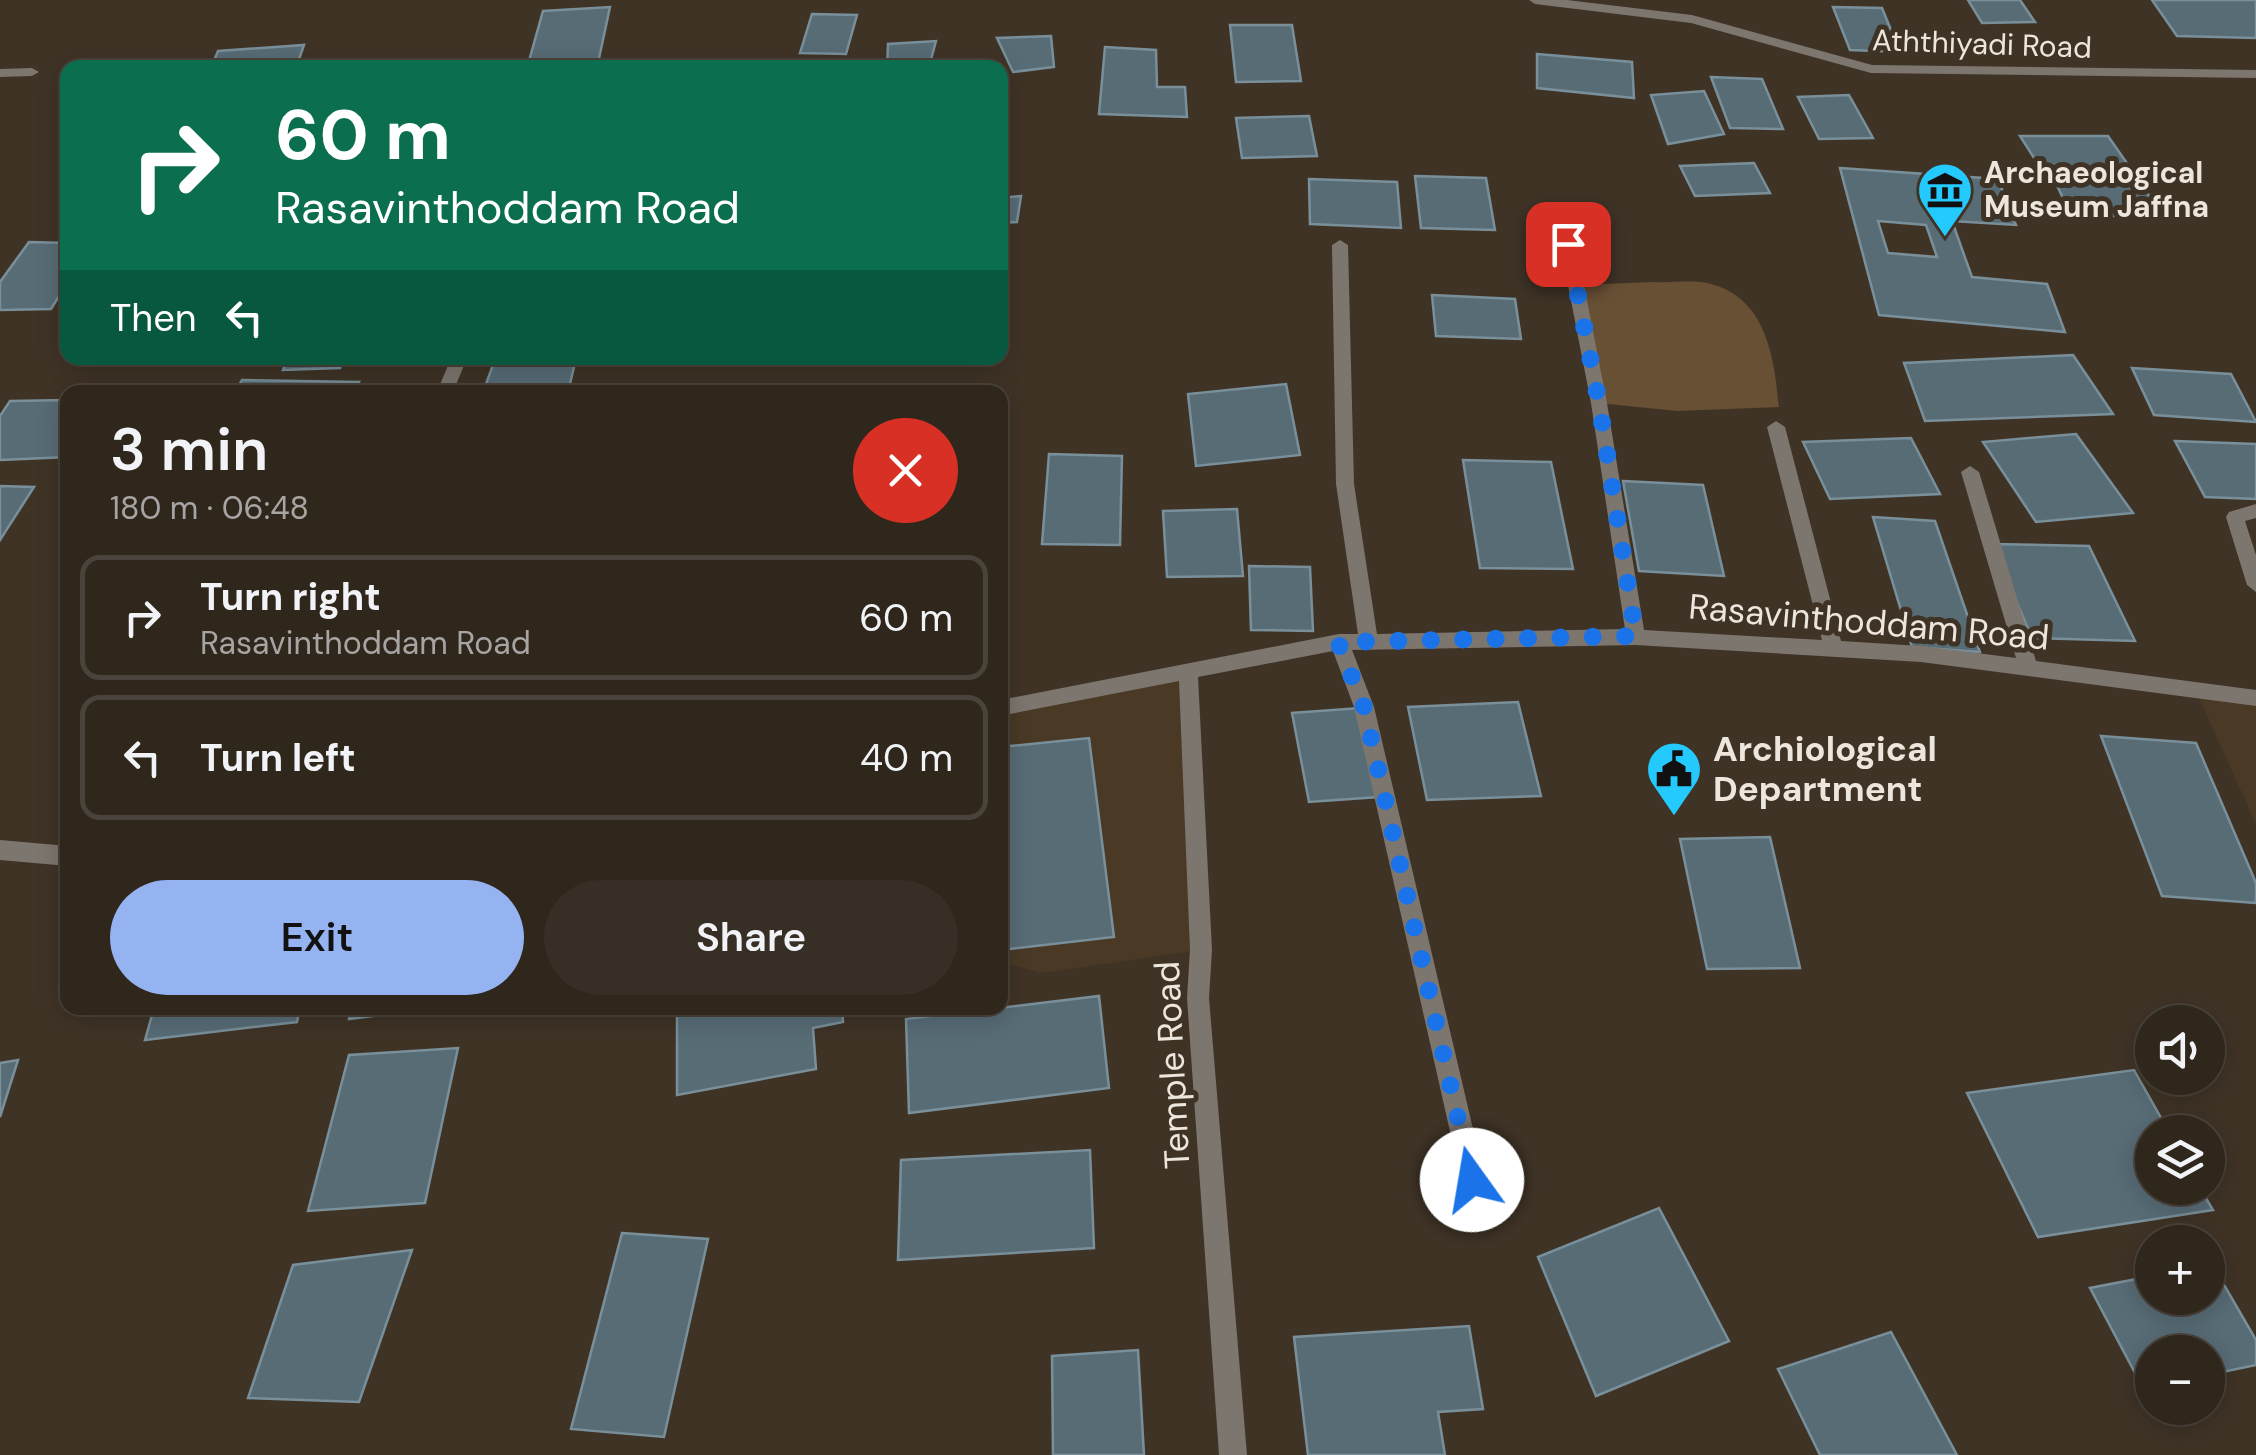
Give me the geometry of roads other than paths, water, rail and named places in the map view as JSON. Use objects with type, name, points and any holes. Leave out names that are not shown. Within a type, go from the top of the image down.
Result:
[{"type":"street","name":"Aththiyadi Road","points":[[1535,0],[1692,19],[1870,69],[2256,74]]},
{"type":"street","points":[[0,72],[32,72]]},
{"type":"street","points":[[1568,244],[1599,403],[1636,636]]},
{"type":"street","points":[[1340,245],[1346,484],[1369,641]]},
{"type":"street","points":[[1776,428],[1833,646]]},
{"type":"street","points":[[1970,472],[2028,667]]},
{"type":"street","points":[[2256,512],[2234,517],[2256,584]]},
{"type":"street","name":"Rasavinthoddam Road","points":[[1008,706],[1338,642],[1636,636],[1833,646],[2256,698]]},
{"type":"street","points":[[1338,642],[1364,707],[1472,1180]]},
{"type":"street","name":"Temple Road","points":[[1188,671],[1201,950],[1198,998],[1233,1455]]},
{"type":"street","points":[[0,850],[60,855]]},
{"type":"place","name":"Archaeological Museum Jaffna","points":[[1945,239]]},
{"type":"place","name":"Archiological Department","points":[[1674,818]]}]
